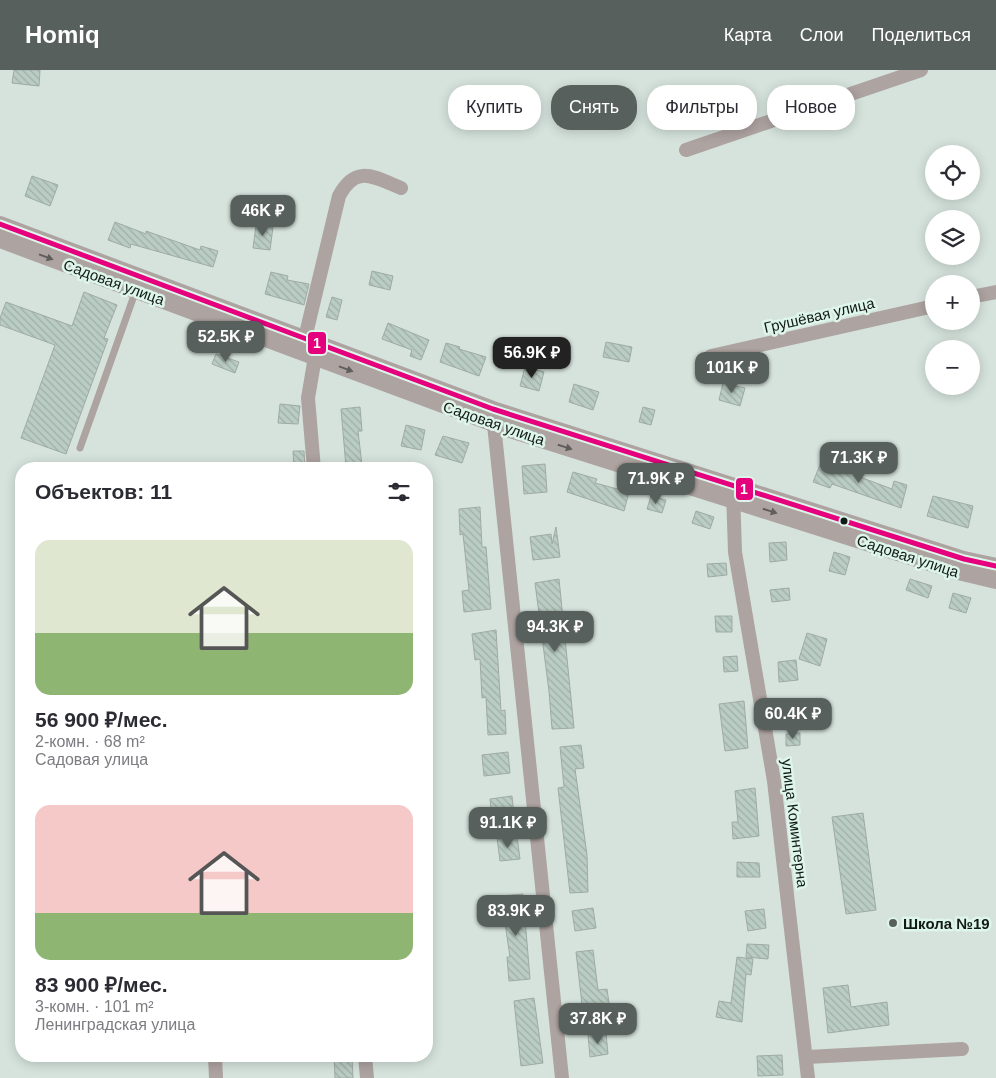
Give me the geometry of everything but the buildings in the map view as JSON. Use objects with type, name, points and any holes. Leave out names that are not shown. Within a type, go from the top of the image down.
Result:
[{"type":"street","points":[[686,150],[921,70]]},
{"type":"street","points":[[313,462],[308,398],[314,357],[305,338],[339,196],[345,184],[352,178],[364,175],[401,188]]},
{"type":"street","name":"Садовая улица","points":[[0,224],[305,338],[494,416]]},
{"type":"street","name":"Садовая улица","points":[[0,240],[314,357],[494,416],[733,492],[964,559],[996,566]]},
{"type":"street","points":[[980,295],[996,292]]},
{"type":"street","name":"Грушёвая улица","points":[[711,356],[925,308]]},
{"type":"street","points":[[494,416],[562,1078]]},
{"type":"street","name":"Садовая улица","points":[[733,492],[958,572],[996,581]]},
{"type":"street","name":"улица Коминтерна","points":[[733,492],[735,552],[774,781],[808,1078]]},
{"type":"street","points":[[807,1057],[962,1049]]},
{"type":"street","points":[[215,1062],[216,1078]]},
{"type":"street","points":[[366,1062],[367,1078]]},
{"type":"lane","points":[[80,448],[136,290]]},
{"type":"transit line","name":"1","points":[[0,224],[493,409],[964,559],[996,566]]},
{"type":"place","name":"Школа №19","points":[[893,923]]}]
